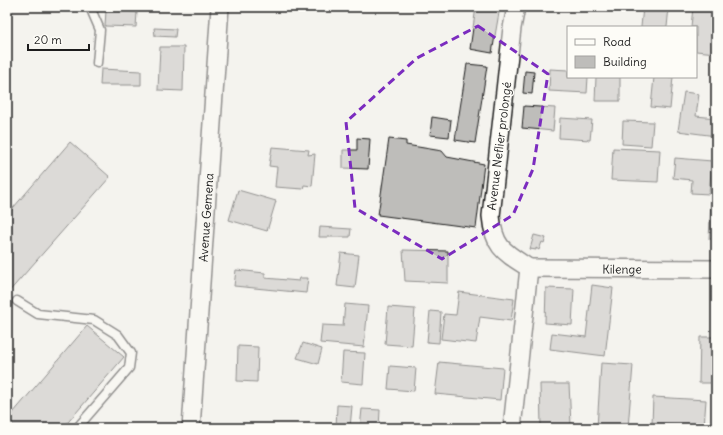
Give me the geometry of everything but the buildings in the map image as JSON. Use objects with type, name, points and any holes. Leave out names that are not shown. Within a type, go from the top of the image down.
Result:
[{"type":"street","name":"Avenue Gemena","points":[[191,428],[220,7]]},
{"type":"street","name":"Avenue Neflier prolongé","points":[[516,7],[512,28],[491,216],[493,234],[499,246],[507,254],[529,268]]},
{"type":"street","name":"Kilenge","points":[[529,268],[716,269]]},
{"type":"street","points":[[512,428],[529,268]]},
{"type":"lane","points":[[90,7],[100,30],[97,64]]},
{"type":"lane","points":[[17,301],[38,314],[94,320],[118,335],[132,354],[129,368],[77,428]]},
{"type":"highlighted area","points":[[478,26],[548,74],[533,169],[513,215],[442,259],[355,208],[346,122],[417,58]]}]
